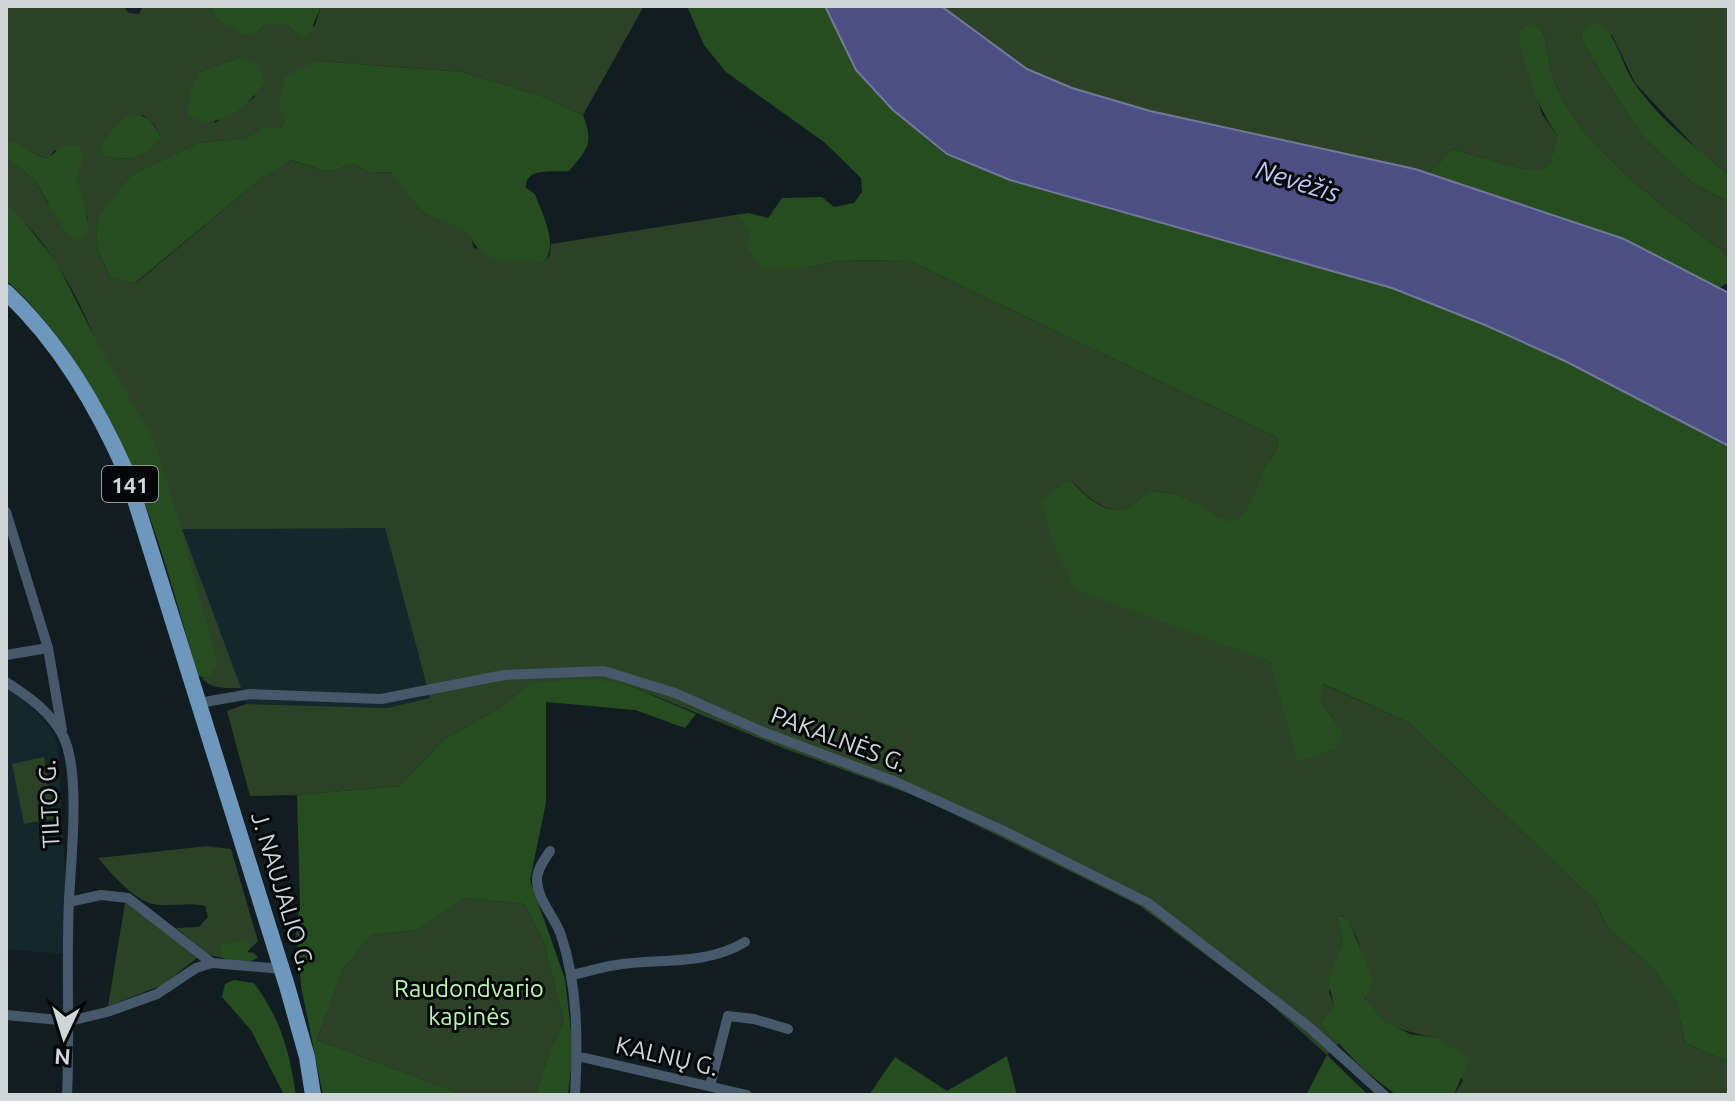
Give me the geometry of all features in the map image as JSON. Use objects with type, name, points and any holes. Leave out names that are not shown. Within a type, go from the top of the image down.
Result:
[{"type":"main road","name":"141","points":[[6,292],[35,322],[77,377],[111,438],[138,507],[199,703]]},
{"type":"main road","name":"J. NAUJALIO G.","points":[[199,703],[304,1044],[313,1095]]},
{"type":"street","points":[[6,512],[48,648],[64,736]]},
{"type":"street","points":[[6,655],[48,648]]},
{"type":"street","name":"PAKALNĖS G.","points":[[199,703],[250,694],[381,699],[504,675],[604,671],[675,693],[763,732],[896,782],[1004,831],[1148,903],[1309,1027],[1384,1095]]},
{"type":"street","name":"TILTO G.","points":[[6,682],[42,708],[64,736],[71,769],[73,840],[69,902],[67,1095]]},
{"type":"street","points":[[550,851],[541,864],[537,878],[543,901],[560,932],[572,975],[577,1056],[575,1095]]},
{"type":"street","points":[[69,902],[101,895],[128,898],[212,963]]},
{"type":"street","points":[[572,975],[615,965],[705,959],[727,953],[745,942]]},
{"type":"street","points":[[6,1015],[70,1021],[157,994],[196,968],[212,963],[282,969]]},
{"type":"street","points":[[710,1086],[728,1016],[754,1019],[788,1029]]},
{"type":"street","name":"KALNŲ G.","points":[[577,1056],[747,1095]]},
{"type":"shaded area","points":[[181,528],[385,528],[430,698],[388,708],[246,704]]},
{"type":"shaded area","points":[[6,688],[25,699],[53,732],[58,748],[66,891],[62,954],[6,949]]},
{"type":"green space","points":[[6,6],[123,6],[129,13],[139,14],[143,6],[210,6],[216,18],[258,32],[266,24],[285,24],[299,36],[315,25],[321,6],[644,6],[583,115],[539,95],[462,72],[318,61],[280,128],[262,128],[248,138],[198,143],[130,176],[99,216],[96,235],[98,251],[110,277],[136,283],[258,181],[290,160],[328,172],[354,164],[370,173],[393,172],[406,194],[425,214],[469,232],[474,248],[544,262],[550,255],[551,244],[735,215],[750,228],[751,235],[805,268],[840,260],[910,261],[1278,438],[1252,499],[1237,519],[1229,521],[1220,518],[1176,495],[1149,491],[1127,508],[1110,509],[1095,502],[1070,479],[1041,502],[1207,637],[1271,662],[1323,753],[1336,749],[1340,728],[1321,702],[1322,684],[1408,722],[1595,901],[1607,926],[1654,970],[1677,1005],[1685,1043],[1729,1062],[1729,1095],[1454,1095],[1463,1081],[1438,1038],[1417,1034],[1384,1021],[1369,1006],[1363,987],[1359,944],[1349,923],[1340,915],[1337,917],[1343,943],[1329,992],[1334,1006],[1320,1024],[1339,1043],[1327,1055],[1267,1001],[1140,906],[921,798],[783,748],[623,683],[529,683],[503,706],[443,740],[400,786],[250,796],[227,711],[246,704],[387,708],[430,698],[385,528],[182,529],[241,688],[214,686],[201,677],[209,678],[117,398],[90,327],[55,261],[6,204],[6,158],[34,179],[48,204],[88,220],[76,179],[55,150],[48,158],[6,141]],"holes":[[[240,57],[255,97],[215,123],[200,72]],[[143,115],[154,124],[161,137],[156,145],[136,157],[102,155],[100,146],[121,120]]]},
{"type":"green space","points":[[210,6],[321,6],[309,35],[299,36],[285,24],[266,24],[258,32],[245,35],[216,18]]},
{"type":"green space","points":[[687,6],[825,6],[856,70],[893,110],[947,154],[1010,180],[1392,288],[1565,361],[1729,446],[1729,1062],[1685,1043],[1677,1005],[1654,970],[1607,926],[1595,901],[1408,722],[1323,684],[1321,702],[1340,728],[1343,738],[1336,749],[1297,762],[1271,662],[1074,589],[1052,539],[1041,501],[1070,479],[1088,497],[1110,509],[1127,508],[1149,491],[1176,495],[1219,517],[1237,519],[1252,499],[1278,438],[910,261],[840,260],[805,268],[763,269],[746,247],[748,229],[735,215],[749,213],[768,218],[782,198],[822,197],[834,207],[854,203],[862,192],[861,178],[824,142],[726,72],[704,45]]},
{"type":"green space","points":[[941,6],[1729,6],[1729,175],[1698,150],[1635,83],[1612,35],[1581,34],[1585,47],[1641,135],[1691,182],[1729,202],[1729,256],[1631,179],[1586,133],[1568,109],[1556,85],[1543,31],[1518,33],[1542,114],[1557,135],[1550,163],[1540,170],[1527,170],[1452,149],[1429,174],[1150,111],[1072,88],[1027,69]]},
{"type":"green space","points":[[1531,24],[1543,31],[1556,85],[1568,109],[1586,133],[1631,179],[1729,256],[1729,282],[1719,288],[1624,239],[1429,174],[1452,149],[1527,170],[1540,170],[1550,163],[1557,135],[1532,85],[1518,32]]},
{"type":"green space","points":[[1602,24],[1631,77],[1655,109],[1729,175],[1729,202],[1691,182],[1641,135],[1585,47],[1581,34],[1589,25]]},
{"type":"green space","points":[[240,57],[258,65],[265,81],[251,99],[221,120],[199,120],[188,114],[190,91],[200,72]]},
{"type":"green space","points":[[318,61],[462,72],[539,95],[583,115],[588,139],[581,157],[569,171],[541,172],[527,181],[526,188],[535,194],[550,238],[544,262],[490,257],[474,244],[468,232],[425,214],[406,194],[392,172],[370,173],[354,164],[328,172],[291,160],[258,181],[135,283],[110,277],[98,251],[96,235],[99,215],[130,176],[198,143],[247,138],[262,128],[280,128],[285,119],[279,105],[285,76]]},
{"type":"green space","points":[[133,114],[147,118],[153,124],[161,137],[156,145],[136,157],[102,155],[100,145],[121,120]]},
{"type":"green space","points":[[6,141],[47,158],[66,145],[79,146],[84,155],[76,179],[84,200],[89,233],[84,238],[75,240],[65,232],[34,179],[6,158]]},
{"type":"green space","points":[[6,204],[19,215],[57,263],[98,344],[154,440],[217,664],[209,678],[198,676],[149,515],[106,414],[79,367],[46,322],[6,280]]},
{"type":"green space","points":[[586,679],[623,683],[696,714],[685,728],[635,710],[546,702],[546,803],[530,880],[565,979],[573,1048],[568,1095],[535,1095],[551,1048],[564,1022],[543,940],[524,904],[465,898],[418,930],[371,935],[343,970],[317,1040],[465,1095],[323,1095],[301,986],[296,930],[300,903],[297,795],[400,786],[443,740],[503,706],[529,683]]},
{"type":"green space","points":[[44,757],[56,818],[24,824],[12,764]]},
{"type":"green space","points":[[207,846],[231,849],[258,941],[251,948],[248,942],[222,944],[220,952],[223,958],[210,955],[176,928],[199,927],[208,917],[205,906],[160,905],[142,900],[98,858]]},
{"type":"green space","name":"Raudondvario kapinės","points":[[465,898],[524,904],[543,940],[564,1022],[551,1048],[535,1095],[465,1095],[317,1040],[343,970],[371,935],[418,930]]},
{"type":"green space","points":[[125,903],[135,907],[198,957],[163,985],[108,1006]]},
{"type":"green space","points":[[1339,915],[1348,919],[1373,979],[1365,999],[1383,1020],[1410,1034],[1438,1038],[1469,1059],[1454,1095],[1396,1095],[1363,1069],[1320,1024],[1334,1006],[1328,981],[1343,943]]},
{"type":"green space","points":[[244,940],[251,948],[247,952],[258,957],[245,962],[223,958],[221,944]]},
{"type":"green space","points":[[234,980],[254,983],[271,1010],[287,1050],[296,1095],[284,1095],[251,1030],[222,997],[225,984]]},
{"type":"green space","points":[[1327,1055],[1368,1095],[1306,1095]]},
{"type":"green space","points":[[1007,1056],[1017,1095],[869,1095],[895,1057],[947,1091]]},
{"type":"water","name":"Nevėžis","points":[[825,6],[941,6],[1027,69],[1072,88],[1150,111],[1415,169],[1624,239],[1729,293],[1729,446],[1565,361],[1392,288],[1010,180],[947,154],[893,110],[856,70]]}]
